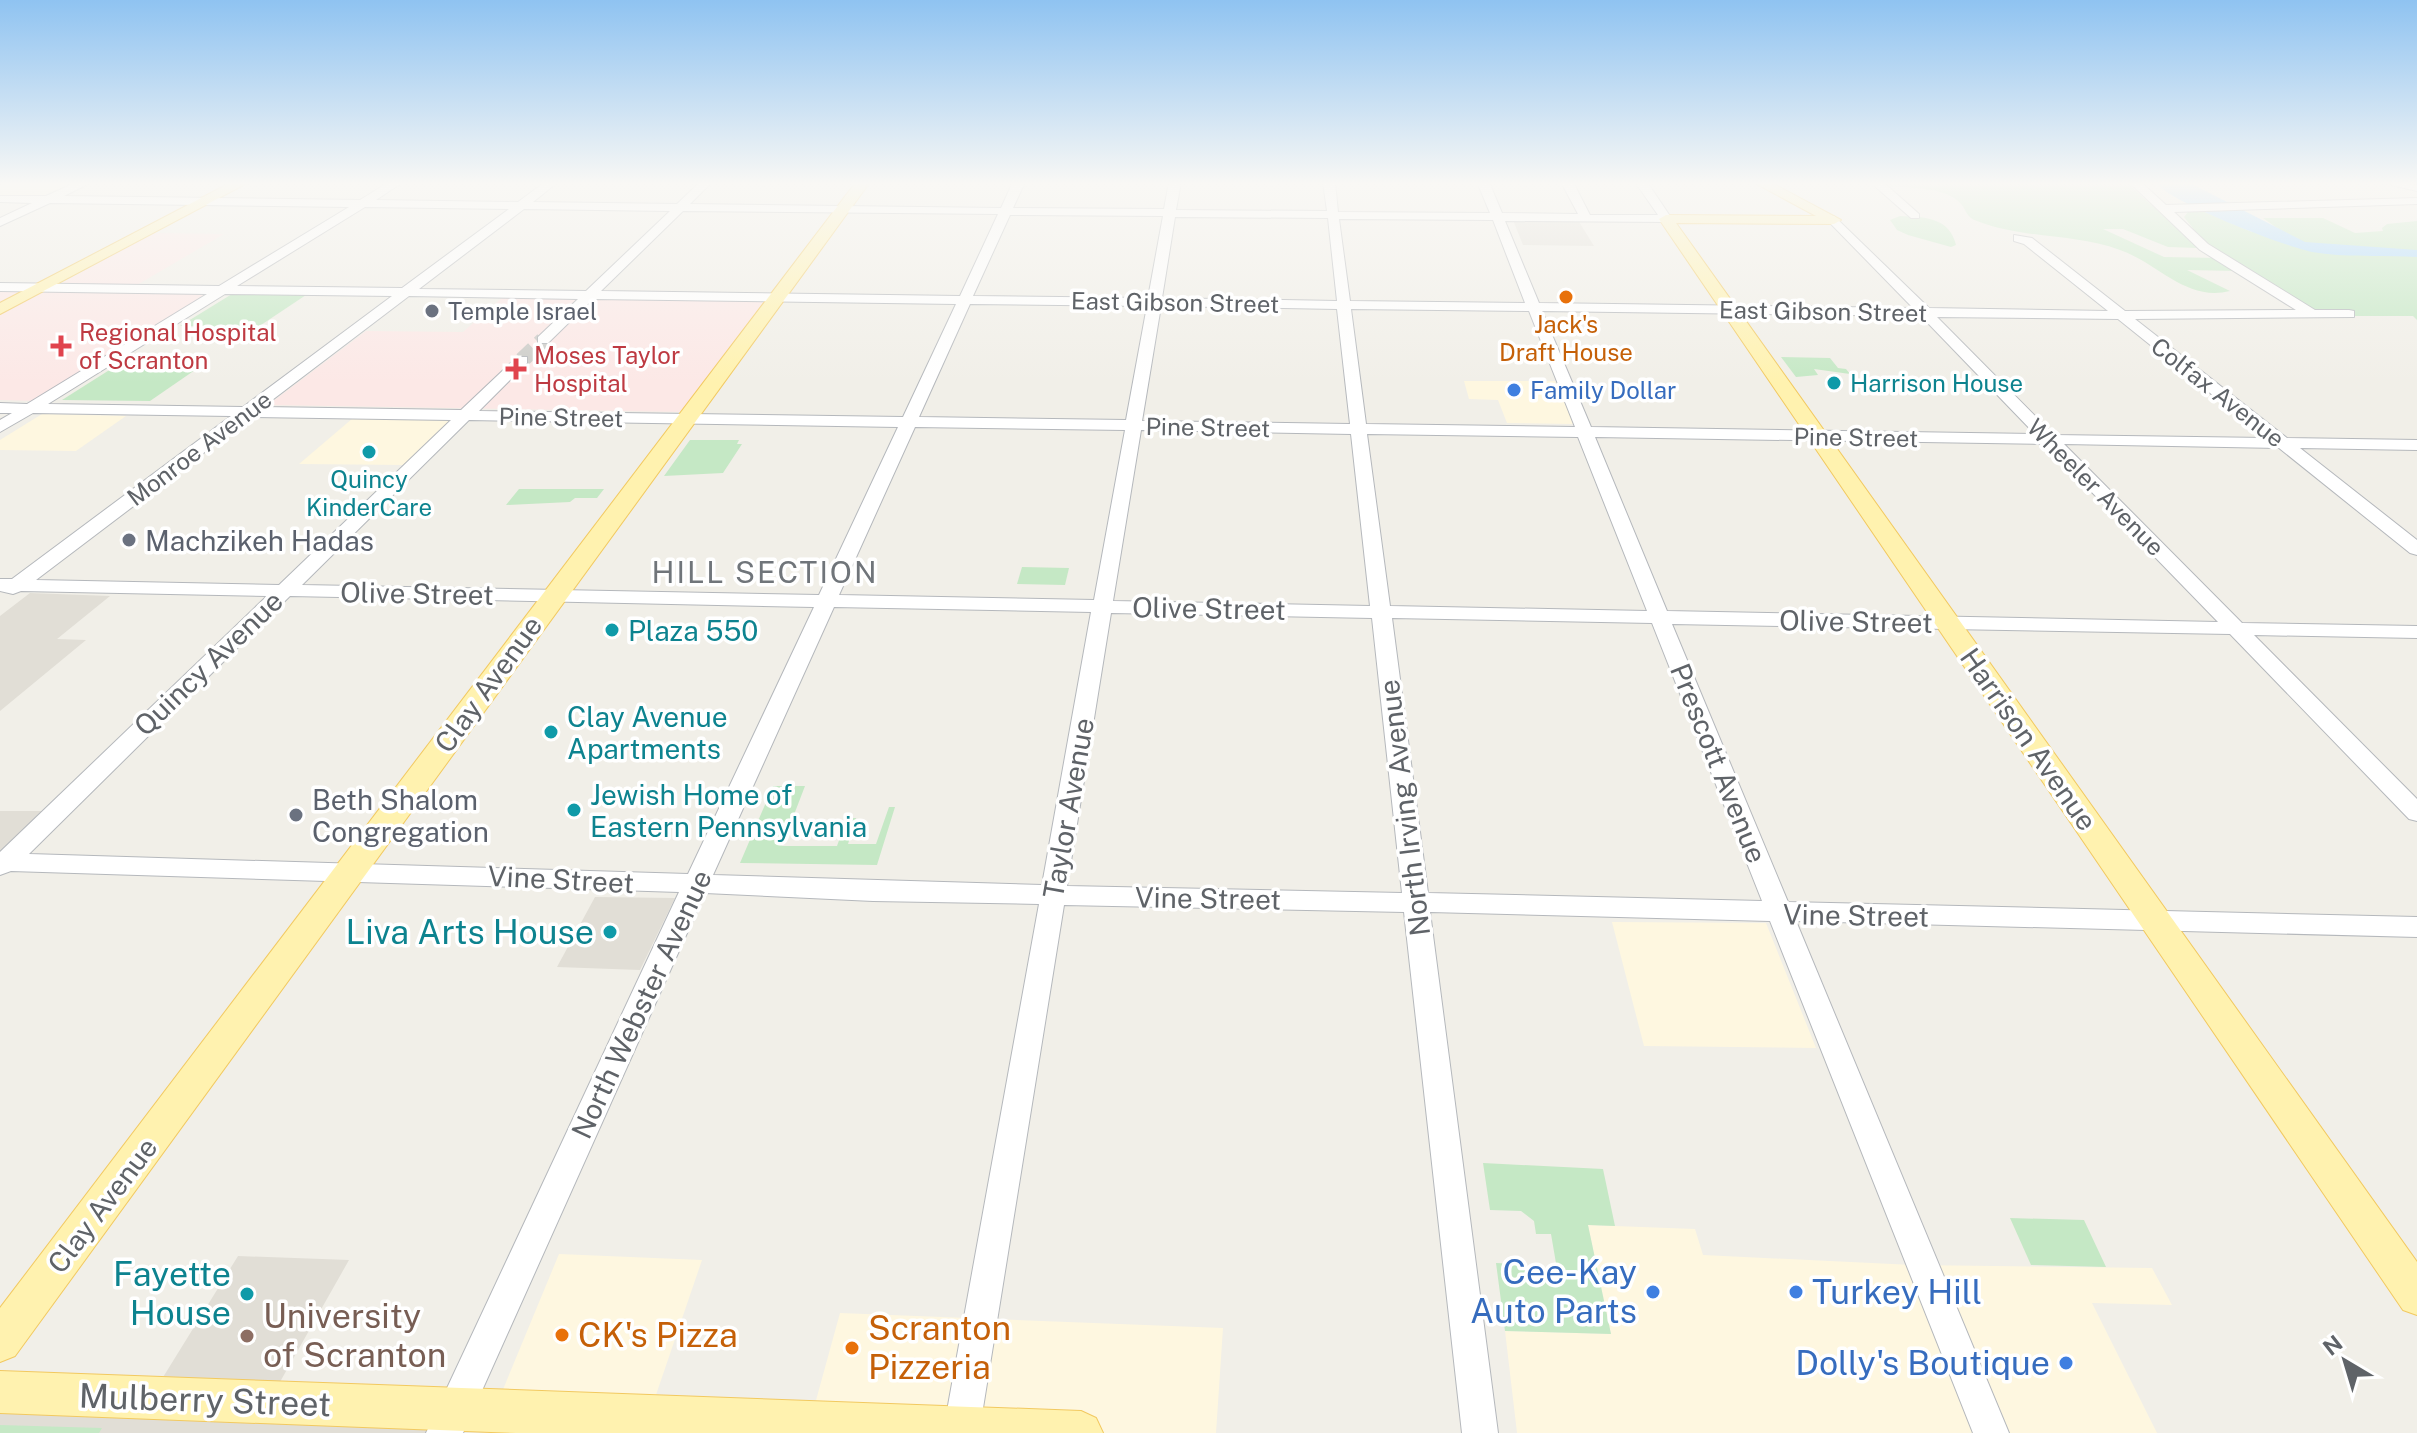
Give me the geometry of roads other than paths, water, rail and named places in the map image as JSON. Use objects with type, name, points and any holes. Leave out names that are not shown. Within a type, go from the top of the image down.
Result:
[{"type":"main road","points":[[0,309],[114,249]]},
{"type":"main road","name":"Clay Avenue","points":[[0,1342],[812,249]]},
{"type":"main road","name":"Harrison Avenue","points":[[1687,249],[2417,1296]]},
{"type":"main road","name":"Mulberry Street","points":[[0,1392],[449,1422],[1081,1433]]},
{"type":"street","points":[[0,427],[289,249]]},
{"type":"street","name":"Monroe Avenue","points":[[5,589],[463,249]]},
{"type":"street","points":[[543,340],[637,249]]},
{"type":"street","name":"North Webster Avenue","points":[[449,1422],[987,249]]},
{"type":"street","name":"Taylor Avenue","points":[[961,1431],[1163,249]]},
{"type":"street","name":"North Irving Avenue","points":[[1337,249],[1480,1433]]},
{"type":"street","name":"Prescott Avenue","points":[[1511,249],[1991,1433]]},
{"type":"street","name":"Wheeler Avenue","points":[[1862,249],[2417,813]]},
{"type":"street","name":"Colfax Avenue","points":[[2038,249],[2417,549]]},
{"type":"street","points":[[2207,249],[2314,316]]},
{"type":"street","name":"East Gibson Street","points":[[0,287],[2120,315],[2349,314]]},
{"type":"street","name":"Quincy Avenue","points":[[2,864],[522,360]]},
{"type":"street","name":"Pine Street","points":[[0,408],[2417,445]]},
{"type":"street","name":"Olive Street","points":[[5,589],[283,590],[2417,632]]},
{"type":"street","name":"Vine Street","points":[[2,864],[527,876],[694,886],[2417,927]]},
{"type":"water","points":[[2301,249],[2401,249],[2417,250],[2417,257],[2338,255]]},
{"type":"tunnel","points":[[522,360],[543,340]]},
{"type":"place","name":"Jack's Draft House","points":[[1566,297]]},
{"type":"place","name":"Temple Israel","points":[[432,311]]},
{"type":"place","name":"Regional Hospital of Scranton","points":[[61,346]]},
{"type":"place","name":"Moses Taylor Hospital","points":[[516,369]]},
{"type":"place","name":"Harrison House","points":[[1834,383]]},
{"type":"place","name":"Family Dollar","points":[[1514,390]]},
{"type":"place","name":"Quincy KinderCare","points":[[369,452]]},
{"type":"place","name":"Machzikeh Hadas","points":[[129,540]]},
{"type":"place","name":"Plaza 550","points":[[612,630]]},
{"type":"place","name":"Clay Avenue Apartments","points":[[551,732]]},
{"type":"place","name":"Jewish Home of Eastern Pennsylvania","points":[[574,810]]},
{"type":"place","name":"Beth Shalom Congregation","points":[[296,815]]},
{"type":"place","name":"Liva Arts House","points":[[610,932]]},
{"type":"place","name":"Cee-Kay Auto Parts","points":[[1653,1292]]},
{"type":"place","name":"Turkey Hill","points":[[1796,1292]]},
{"type":"place","name":"Fayette House","points":[[247,1294]]},
{"type":"place","name":"CK's Pizza","points":[[562,1335]]},
{"type":"place","name":"University of Scranton","points":[[247,1336]]},
{"type":"place","name":"Scranton Pizzeria","points":[[852,1348]]},
{"type":"place","name":"Dolly's Boutique","points":[[2066,1363]]},
{"type":"district","name":"HILL SECTION","points":[[765,572]]}]
